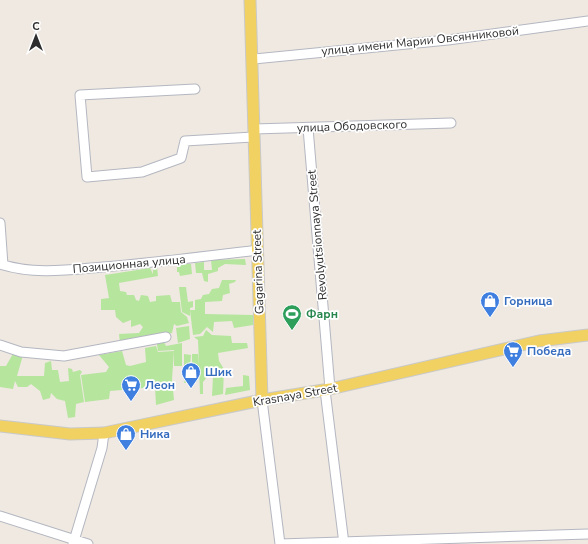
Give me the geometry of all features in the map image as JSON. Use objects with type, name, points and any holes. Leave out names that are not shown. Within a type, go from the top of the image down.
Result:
[{"type":"main road","name":"Gagarina Street","points":[[250,0],[253,59],[253,133],[262,400]]},
{"type":"main road","name":"Krasnaya Street","points":[[0,426],[70,434],[104,433],[262,400],[328,390],[539,341],[588,335]]},
{"type":"street","name":"улица имени Марии Овсянниковой","points":[[253,59],[448,40],[588,21]]},
{"type":"street","name":"улица Ободовского","points":[[195,89],[80,95],[87,177],[142,172],[181,158],[185,141],[308,128],[451,123]]},
{"type":"street","name":"Revolyutsionnaya Street","points":[[308,128],[328,390],[344,543]]},
{"type":"street","points":[[0,223],[2,264]]},
{"type":"street","name":"Позиционная улица","points":[[2,264],[20,270],[45,272],[146,264],[258,250]]},
{"type":"street","points":[[0,345],[21,352],[64,356],[166,337]]},
{"type":"street","name":"Gagarina Street","points":[[262,400],[280,544]]},
{"type":"street","points":[[73,542],[102,448],[104,433]]},
{"type":"street","points":[[0,516],[73,542],[88,544]]},
{"type":"street","points":[[280,544],[588,534]]},
{"type":"green space","points":[[245,259],[246,265],[225,264],[218,268],[218,271],[208,274],[208,282],[204,281],[202,273],[196,273],[195,263],[204,262],[204,270],[212,270],[211,260]]},
{"type":"green space","points":[[177,264],[191,264],[192,274],[180,276],[179,272],[177,272]]},
{"type":"green space","points":[[157,267],[158,276],[119,283],[120,291],[126,292],[127,295],[134,295],[136,300],[139,301],[141,295],[148,296],[150,302],[156,301],[156,296],[170,295],[172,302],[180,302],[181,312],[187,317],[189,323],[177,326],[174,324],[172,333],[120,343],[119,334],[139,333],[143,327],[140,324],[131,327],[131,320],[123,323],[116,317],[115,310],[101,310],[101,299],[109,298],[105,275],[150,268],[153,274],[153,268]]},
{"type":"green space","points":[[222,280],[236,280],[235,282],[229,284],[230,293],[223,295],[222,301],[205,302],[205,314],[253,315],[253,325],[234,328],[232,321],[214,322],[213,332],[207,327],[200,334],[193,335],[190,310],[195,310],[195,300],[201,299],[203,295],[209,294],[212,289],[219,288]]},
{"type":"green space","points":[[179,287],[186,287],[188,302],[193,301],[193,307],[190,308],[190,316],[182,312]]},
{"type":"green space","points":[[189,326],[190,339],[178,343],[176,328]]},
{"type":"green space","points":[[206,330],[212,335],[231,336],[232,343],[247,343],[248,348],[218,353],[219,361],[224,369],[223,394],[212,396],[213,377],[207,377],[203,382],[203,394],[200,394],[199,366],[192,367],[192,354],[198,354],[199,365],[198,340],[194,337],[203,336]]},
{"type":"green space","points":[[164,342],[166,346],[182,343],[182,366],[174,366],[174,350],[158,351],[157,344]]},
{"type":"green space","points":[[156,346],[158,352],[174,351],[172,379],[174,400],[156,405],[155,387],[110,391],[109,399],[85,402],[81,375],[106,372],[109,367],[99,355],[122,351],[126,365],[130,366],[146,362],[145,348]]},
{"type":"green space","points":[[14,352],[23,355],[17,376],[44,376],[45,363],[51,361],[52,370],[58,370],[60,382],[69,381],[68,368],[72,369],[73,372],[80,370],[82,372],[80,375],[84,402],[76,404],[75,417],[68,418],[65,401],[57,399],[51,393],[50,398],[43,400],[40,391],[31,384],[27,387],[18,387],[15,381],[13,389],[0,387],[0,366],[6,366]]},
{"type":"green space","points":[[184,354],[191,355],[190,365],[184,366]]},
{"type":"green space","points":[[185,369],[191,370],[190,373],[193,378],[195,372],[193,369],[198,369],[197,382],[184,383],[185,379],[188,379],[185,376]]},
{"type":"green space","points":[[243,375],[249,376],[250,390],[225,395],[226,388],[243,386]]},
{"type":"place","name":"Горница","points":[[490,318]]},
{"type":"place","name":"Фарн","points":[[292,331]]},
{"type":"place","name":"Победа","points":[[513,368]]},
{"type":"place","name":"Шик","points":[[191,389]]},
{"type":"place","name":"Леон","points":[[131,402]]},
{"type":"place","name":"Ника","points":[[126,451]]}]
